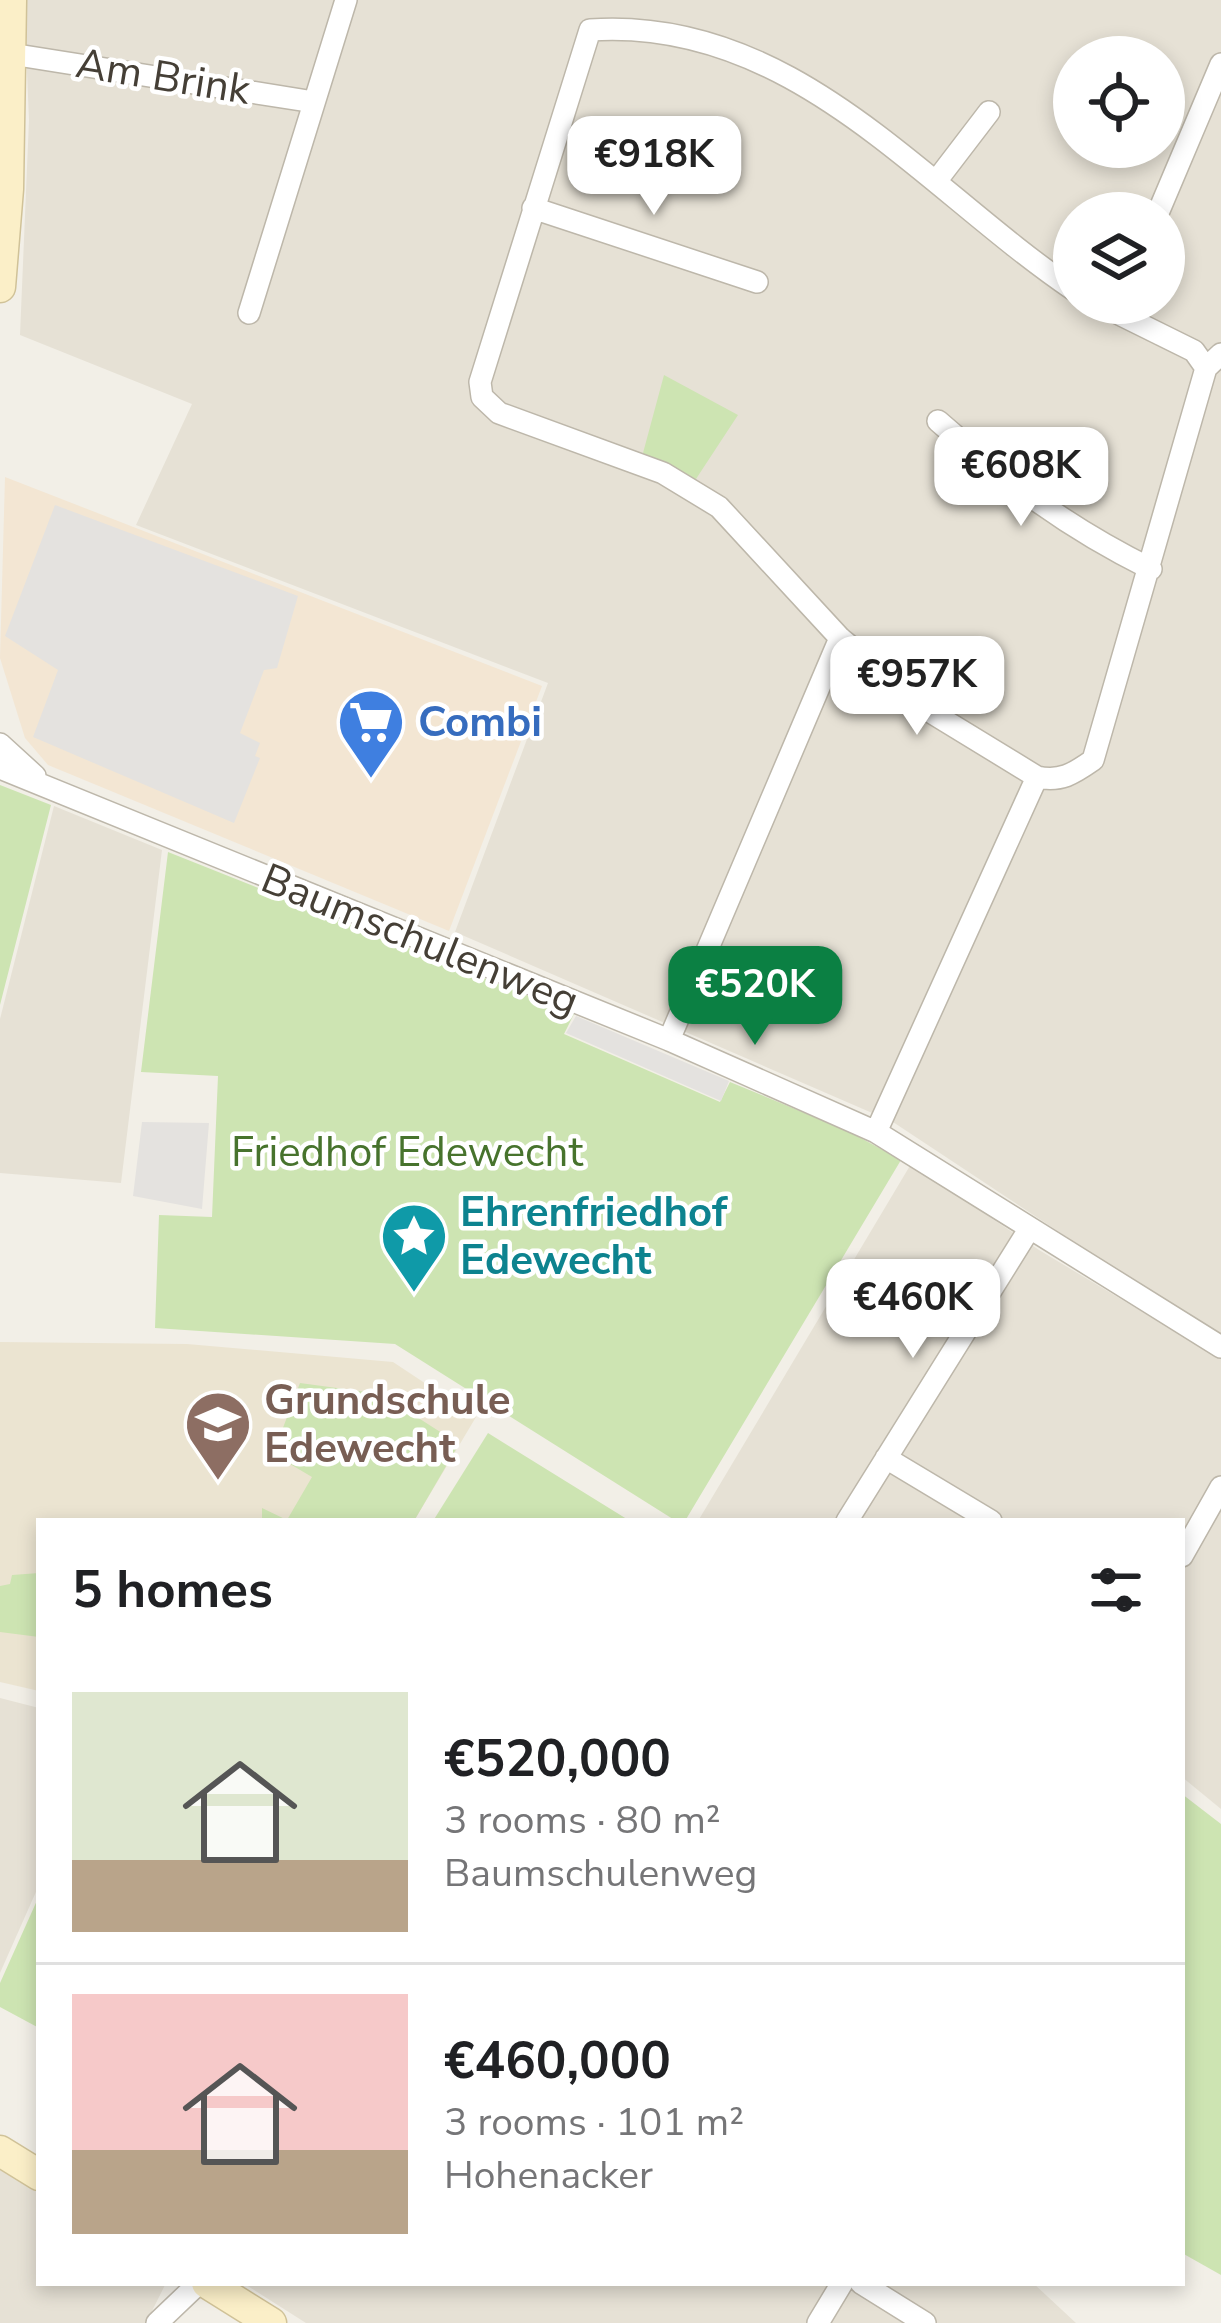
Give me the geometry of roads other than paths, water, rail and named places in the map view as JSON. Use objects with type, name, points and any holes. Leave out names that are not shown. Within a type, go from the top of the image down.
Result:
[{"type":"main road","points":[[0,287],[11,0]]},
{"type":"main road","points":[[0,2151],[36,2173]]},
{"type":"main road","points":[[208,2286],[271,2323]]},
{"type":"street","name":"Am Brink","points":[[249,313],[346,0]]},
{"type":"street","points":[[1053,276],[1007,245],[868,123],[795,79],[692,40],[613,28],[590,30],[580,49],[480,382],[482,397],[499,413],[663,473],[718,507],[840,638],[929,711],[1037,777],[1053,780],[1093,760],[1214,361],[1147,324]]},
{"type":"street","name":"Am Brink","points":[[11,54],[314,102]]},
{"type":"street","points":[[1167,192],[1221,64]]},
{"type":"street","points":[[937,179],[989,112]]},
{"type":"street","points":[[533,208],[757,282]]},
{"type":"street","points":[[938,421],[1022,496],[1078,533],[1151,569]]},
{"type":"street","points":[[668,1040],[840,638]]},
{"type":"street","name":"Baumschulenweg","points":[[0,744],[51,791]]},
{"type":"street","name":"Baumschulenweg","points":[[0,768],[668,1040],[876,1132],[1028,1231],[1221,1347]]},
{"type":"street","points":[[876,1132],[1037,777]]},
{"type":"street","points":[[849,1518],[1028,1231]]},
{"type":"street","points":[[886,1458],[986,1518]]},
{"type":"street","points":[[1185,1551],[1221,1487]]},
{"type":"street","points":[[157,2323],[200,2286]]},
{"type":"street","points":[[818,2323],[840,2286]]},
{"type":"street","points":[[866,2286],[925,2323]]},
{"type":"place","name":"Combi","points":[[371,781]]},
{"type":"place","name":"Ehrenfriedhof Edewecht","points":[[414,1295]]},
{"type":"place","name":"Grundschule Edewecht","points":[[218,1483]]},
{"type":"park label","name":"Friedhof Edewecht","points":[[407,1152]]}]
